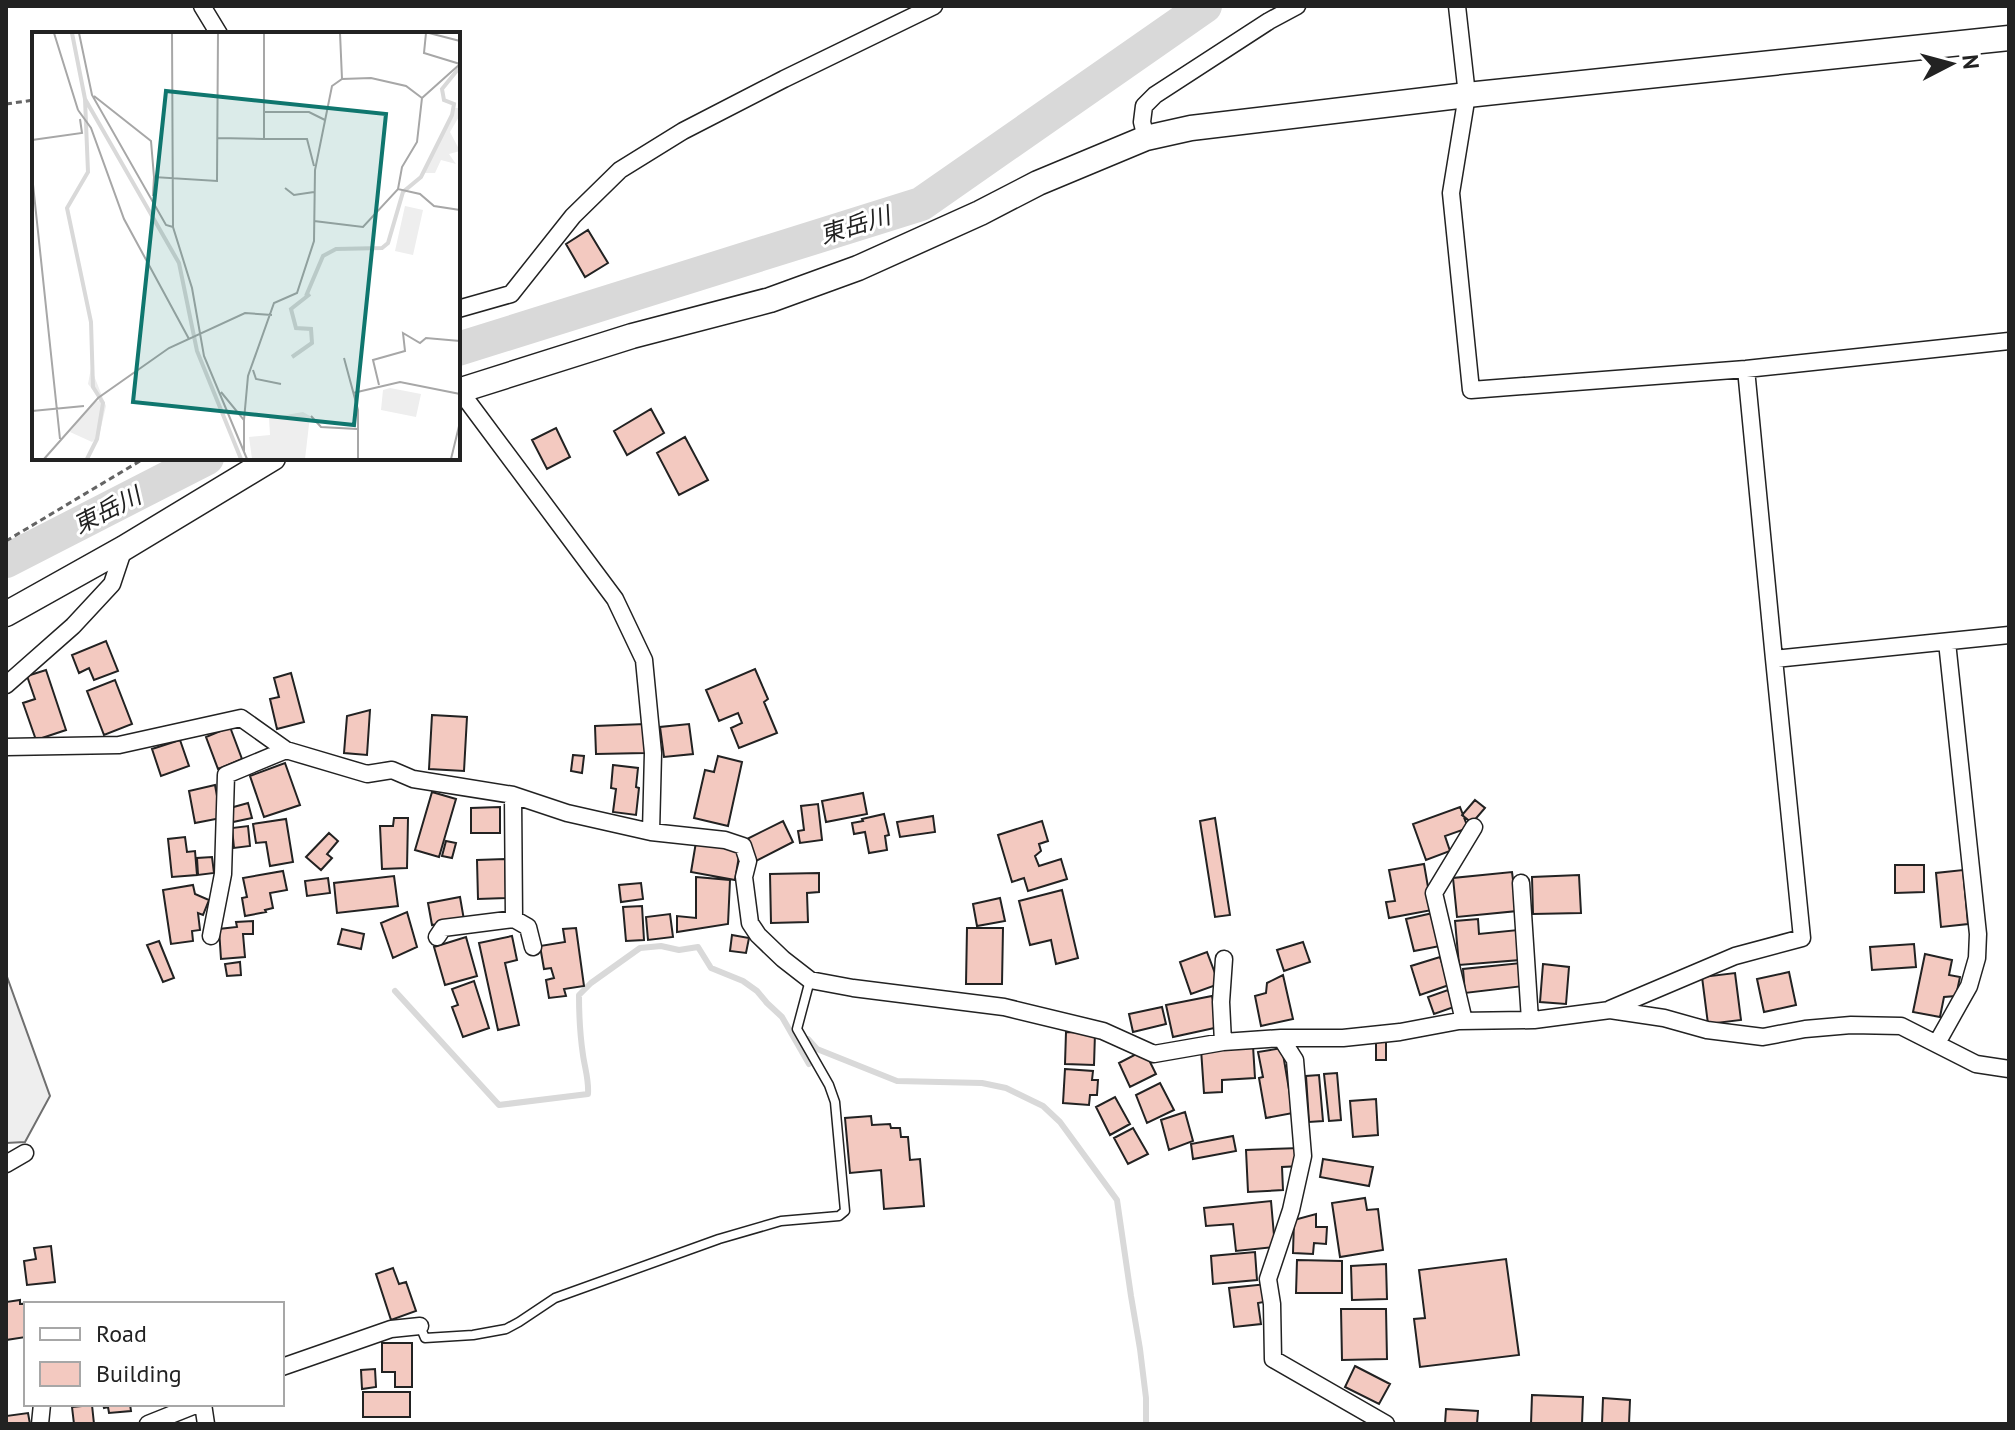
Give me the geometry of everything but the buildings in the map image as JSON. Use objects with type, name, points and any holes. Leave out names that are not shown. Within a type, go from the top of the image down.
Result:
[{"type":"street","points":[[202,6],[218,32]]},
{"type":"street","points":[[460,308],[511,294],[573,216],[620,170],[696,124],[934,6]]},
{"type":"street","points":[[1146,138],[1142,122],[1144,106],[1155,95],[1297,6]]},
{"type":"street","points":[[1457,6],[1467,95],[1451,193],[1471,390],[1746,369],[2009,341]]},
{"type":"street","points":[[460,389],[632,336],[770,300],[858,268],[1038,183],[1146,138],[1191,128],[1467,95],[2009,38]]},
{"type":"street","points":[[1610,1010],[1735,956],[1802,938],[1746,369]]},
{"type":"street","points":[[460,390],[615,599],[644,660],[653,753],[651,832]]},
{"type":"street","points":[[6,614],[124,548],[270,460]]},
{"type":"street","points":[[6,685],[73,626],[112,584],[124,548]]},
{"type":"street","points":[[1774,659],[2009,635]]},
{"type":"street","points":[[1937,1043],[1969,986],[1977,958],[1978,934],[1947,642]]},
{"type":"street","points":[[6,747],[119,745],[241,718],[286,750],[367,774],[392,770],[413,779],[513,795],[567,813],[651,832],[725,840],[743,846],[748,861],[744,877],[750,923],[783,959],[810,980],[1004,1007],[1103,1031],[1154,1054],[1223,1042],[1343,1038],[1464,1021],[1530,1020],[1610,1010],[1664,1018],[1707,1030],[1763,1037],[1851,1025],[1901,1026],[1976,1064],[2009,1069]]},
{"type":"street","points":[[211,936],[223,874],[226,775],[286,750]]},
{"type":"street","points":[[513,795],[514,919]]},
{"type":"street","points":[[1434,893],[1474,827]]},
{"type":"street","points":[[1430,872],[1464,1021]]},
{"type":"street","points":[[1521,883],[1530,1020]]},
{"type":"street","points":[[437,937],[443,928],[514,919],[528,927],[533,947]]},
{"type":"street","points":[[1223,1042],[1221,1002],[1224,959]]},
{"type":"street","points":[[1281,1038],[1295,1060],[1303,1156],[1291,1210],[1268,1279],[1272,1304],[1273,1359],[1386,1424]]},
{"type":"street","points":[[6,1164],[25,1153]]},
{"type":"street","points":[[284,1366],[391,1329],[420,1326]]},
{"type":"street","points":[[148,1424],[196,1406]]},
{"type":"lane","points":[[420,1326],[425,1338],[506,1329],[555,1298],[660,1259],[781,1221],[839,1216],[845,1211],[835,1102],[829,1085],[797,1029],[810,980]]},
{"type":"path","points":[[6,104],[32,100]]},
{"type":"path","points":[[6,541],[142,460]]},
{"type":"shaded area","points":[[6,974],[50,1096],[25,1142],[6,1143]]},
{"type":"waterway","name":"東岳川","points":[[460,348],[921,204],[1205,6]]},
{"type":"waterway","name":"東岳川","points":[[6,561],[203,460]]},
{"type":"waterway","points":[[395,991],[499,1105],[588,1094],[579,995],[640,948],[661,946],[679,950],[698,947],[711,968],[743,981],[782,1017],[809,1064]]},
{"type":"waterway","points":[[803,1039],[808,1039],[817,1049],[897,1081],[982,1083],[1006,1088],[1043,1106],[1060,1122],[1117,1200],[1140,1349],[1146,1424]]}]
